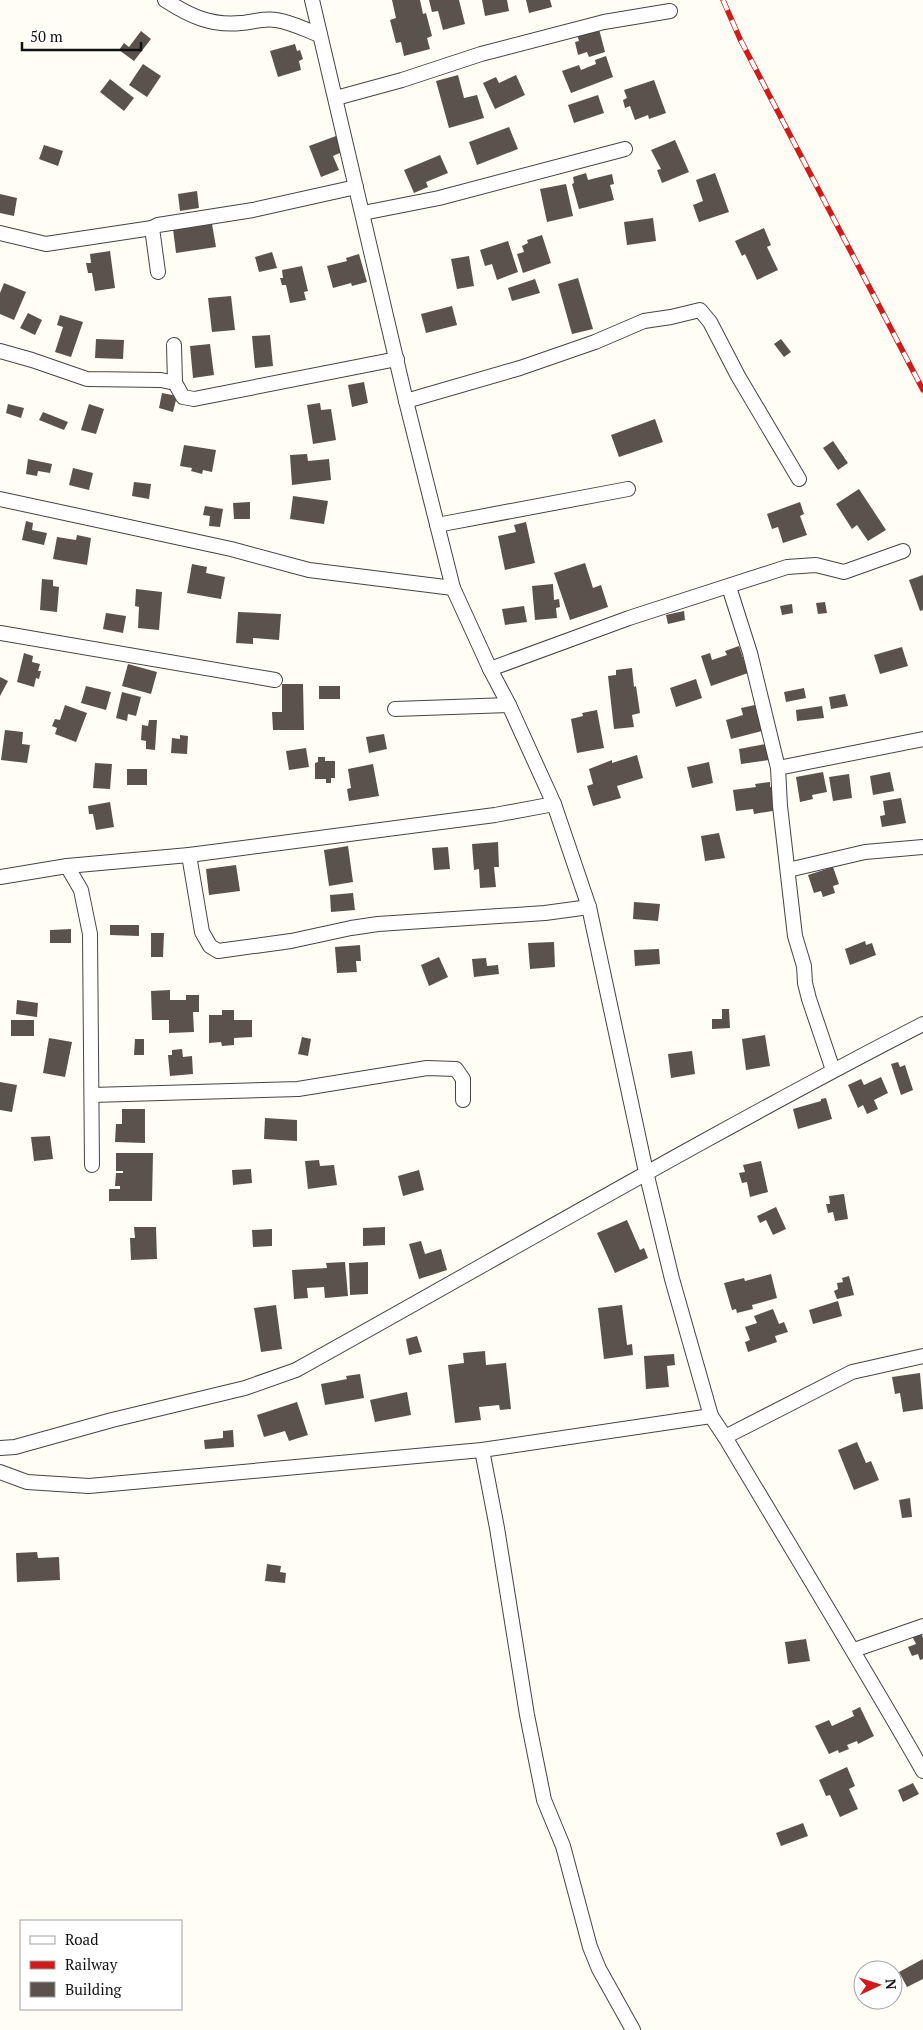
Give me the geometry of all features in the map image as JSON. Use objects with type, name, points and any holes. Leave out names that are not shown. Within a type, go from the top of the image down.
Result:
[{"type":"street","points":[[165,0],[190,16],[205,21],[232,24],[275,20],[286,22],[320,35]]},
{"type":"street","points":[[312,0],[406,401],[453,588],[490,669],[510,705],[554,804],[589,907],[646,1172],[672,1279],[711,1416],[815,1590],[854,1650],[923,1771]]},
{"type":"street","points":[[336,98],[402,80],[481,54],[604,22],[670,11]]},
{"type":"street","points":[[363,213],[439,198],[625,149]]},
{"type":"street","points":[[0,233],[46,244],[254,210],[356,187]]},
{"type":"street","points":[[152,228],[158,272]]},
{"type":"street","points":[[406,401],[520,368],[595,342],[644,321],[700,310],[710,322],[738,376],[799,479]]},
{"type":"street","points":[[174,346],[175,383],[183,398],[194,399],[397,359]]},
{"type":"street","points":[[0,351],[87,379],[161,380],[175,383]]},
{"type":"street","points":[[437,525],[628,489]]},
{"type":"street","points":[[0,499],[231,549],[309,570],[453,588]]},
{"type":"street","points":[[490,669],[629,618],[787,568],[816,565],[844,572],[902,551]]},
{"type":"street","points":[[729,587],[750,653],[778,768],[780,806],[795,936],[804,966],[805,983],[833,1070]]},
{"type":"street","points":[[0,634],[275,680]]},
{"type":"street","points":[[395,709],[510,705]]},
{"type":"street","points":[[778,768],[923,739]]},
{"type":"street","points":[[0,877],[67,866],[189,855],[495,815],[554,804]]},
{"type":"street","points":[[788,870],[865,852],[923,847]]},
{"type":"street","points":[[189,855],[202,932],[210,946],[218,951],[291,941],[378,924],[545,913],[589,907]]},
{"type":"street","points":[[67,866],[81,890],[90,934],[92,1165]]},
{"type":"street","points":[[0,1448],[15,1447],[112,1420],[245,1388],[296,1370],[646,1172],[833,1070],[923,1024]]},
{"type":"street","points":[[92,1095],[298,1090],[427,1068],[456,1069],[463,1079],[464,1100]]},
{"type":"street","points":[[725,1437],[852,1372],[923,1356]]},
{"type":"street","points":[[0,1472],[27,1482],[88,1486],[482,1450],[711,1416]]},
{"type":"street","points":[[482,1450],[544,1800],[563,1846],[590,1946],[599,1969],[633,2030]]},
{"type":"street","points":[[854,1650],[923,1626]]},
{"type":"building","points":[[392,0],[420,0],[423,14],[426,13],[432,36],[427,38],[430,49],[404,56],[401,42],[396,43],[390,20],[396,18]]},
{"type":"building","points":[[429,0],[459,0],[465,24],[443,30],[438,11],[432,12]]},
{"type":"building","points":[[482,0],[507,0],[509,11],[485,16]]},
{"type":"building","points":[[526,0],[550,0],[552,7],[529,13]]},
{"type":"building","points":[[599,29],[605,52],[589,57],[587,52],[578,55],[575,42],[579,41],[576,31]]},
{"type":"building","points":[[141,31],[151,39],[134,61],[119,50],[124,43],[129,47]]},
{"type":"building","points":[[295,44],[297,51],[300,50],[303,59],[299,61],[301,70],[278,77],[270,51]]},
{"type":"building","points":[[606,56],[613,77],[571,93],[562,71],[579,65],[581,70],[596,64],[595,60]]},
{"type":"building","points":[[143,64],[161,76],[147,97],[129,85]]},
{"type":"building","points":[[458,75],[464,98],[477,95],[484,118],[449,128],[436,81]]},
{"type":"building","points":[[516,75],[525,95],[495,109],[483,83],[496,77],[499,83]]},
{"type":"building","points":[[110,79],[134,98],[124,111],[100,92]]},
{"type":"building","points":[[654,80],[666,113],[649,119],[648,115],[635,120],[630,106],[625,108],[623,100],[627,98],[624,90]]},
{"type":"building","points":[[598,95],[604,113],[574,123],[568,105]]},
{"type":"building","points":[[509,127],[518,149],[477,165],[469,142]]},
{"type":"building","points":[[336,136],[342,152],[333,156],[339,170],[321,177],[309,146]]},
{"type":"building","points":[[675,140],[689,172],[662,183],[657,170],[661,169],[651,150]]},
{"type":"building","points":[[44,145],[63,151],[58,166],[39,159]]},
{"type":"building","points":[[440,155],[448,173],[426,182],[428,187],[414,193],[404,170]]},
{"type":"building","points":[[586,173],[588,180],[612,174],[614,184],[610,185],[614,200],[579,209],[572,184],[574,183],[573,177]]},
{"type":"building","points":[[715,173],[729,212],[699,222],[693,205],[703,201],[696,180]]},
{"type":"building","points":[[566,184],[573,216],[547,222],[540,189]]},
{"type":"building","points":[[197,191],[199,208],[180,211],[178,194]]},
{"type":"building","points":[[0,194],[17,198],[14,216],[0,213]]},
{"type":"building","points":[[653,218],[656,241],[627,245],[624,222]]},
{"type":"building","points":[[212,224],[216,247],[176,253],[173,229]]},
{"type":"building","points":[[764,228],[771,245],[767,247],[778,270],[757,280],[745,254],[742,256],[735,241]]},
{"type":"building","points":[[542,235],[551,263],[523,273],[517,254],[524,252],[522,246],[528,243],[527,240]]},
{"type":"building","points":[[508,241],[518,272],[497,280],[492,264],[485,266],[480,250]]},
{"type":"building","points":[[110,251],[115,288],[95,291],[92,273],[88,273],[86,263],[91,263],[90,254]]},
{"type":"building","points":[[272,252],[277,268],[259,272],[255,257]]},
{"type":"building","points":[[359,254],[367,282],[352,286],[351,283],[333,288],[327,266],[347,261],[346,258]]},
{"type":"building","points":[[469,256],[474,286],[457,289],[451,259]]},
{"type":"building","points":[[302,266],[308,291],[304,292],[306,300],[290,303],[286,285],[282,285],[280,278],[283,278],[282,270]]},
{"type":"building","points":[[578,278],[593,329],[572,334],[558,284]]},
{"type":"building","points":[[535,279],[540,293],[512,301],[508,288]]},
{"type":"building","points":[[4,283],[26,292],[14,320],[0,314],[0,293]]},
{"type":"building","points":[[231,296],[235,330],[212,332],[208,298]]},
{"type":"building","points":[[452,306],[457,325],[426,333],[421,314]]},
{"type":"building","points":[[28,313],[42,320],[35,335],[20,328]]},
{"type":"building","points":[[60,315],[83,322],[71,357],[55,352],[63,327],[57,325]]},
{"type":"building","points":[[270,335],[273,366],[255,368],[252,336]]},
{"type":"building","points":[[96,339],[124,340],[123,359],[95,358]]},
{"type":"building","points":[[781,339],[791,352],[784,357],[774,344]]},
{"type":"building","points":[[210,344],[214,375],[193,378],[190,346]]},
{"type":"building","points":[[364,382],[368,403],[352,407],[348,385]]},
{"type":"building","points":[[162,393],[177,396],[173,412],[159,408]]},
{"type":"building","points":[[320,403],[321,410],[331,409],[336,440],[313,444],[307,405]]},
{"type":"building","points":[[8,404],[24,408],[21,418],[6,413]]},
{"type":"building","points":[[89,404],[104,409],[96,434],[81,430]]},
{"type":"building","points":[[43,412],[68,422],[64,430],[39,420]]},
{"type":"building","points":[[655,419],[663,442],[619,457],[611,435]]},
{"type":"building","points":[[833,441],[848,463],[838,470],[823,448]]},
{"type":"building","points":[[184,445],[216,450],[212,472],[203,470],[202,474],[191,471],[192,468],[180,466]]},
{"type":"building","points":[[307,454],[308,461],[329,459],[331,480],[292,485],[290,455]]},
{"type":"building","points":[[28,459],[52,464],[50,473],[38,471],[37,476],[26,474]]},
{"type":"building","points":[[73,468],[93,473],[89,490],[69,485]]},
{"type":"building","points":[[134,482],[151,484],[149,499],[132,496]]},
{"type":"building","points":[[859,489],[886,530],[868,541],[857,525],[852,529],[836,504]]},
{"type":"building","points":[[293,496],[328,501],[324,524],[290,519]]},
{"type":"building","points":[[250,502],[250,519],[234,519],[233,503]]},
{"type":"building","points":[[800,502],[804,514],[800,516],[807,535],[783,543],[778,527],[772,529],[767,514]]},
{"type":"building","points":[[205,506],[223,509],[220,527],[209,526],[210,516],[203,515]]},
{"type":"building","points":[[26,521],[33,523],[32,530],[47,533],[44,545],[22,540]]},
{"type":"building","points":[[526,522],[535,563],[505,570],[498,536],[516,532],[514,525]]},
{"type":"building","points":[[77,535],[91,538],[87,565],[53,559],[57,537],[76,540]]},
{"type":"building","points":[[585,563],[593,588],[601,585],[608,607],[570,620],[554,573]]},
{"type":"building","points":[[192,564],[207,567],[206,573],[225,577],[221,599],[187,593]]},
{"type":"building","points":[[923,575],[923,610],[920,611],[909,580]]},
{"type":"building","points":[[42,579],[53,580],[53,586],[59,587],[57,612],[40,610]]},
{"type":"building","points":[[553,584],[554,600],[559,599],[560,607],[556,608],[557,618],[535,620],[532,586]]},
{"type":"building","points":[[136,589],[162,592],[159,630],[138,628],[139,607],[135,606]]},
{"type":"building","points":[[825,602],[827,613],[818,614],[816,603]]},
{"type":"building","points":[[792,604],[793,613],[782,615],[780,606]]},
{"type":"building","points":[[524,606],[527,622],[505,625],[502,609]]},
{"type":"building","points":[[684,611],[685,620],[668,624],[666,615]]},
{"type":"building","points":[[238,612],[281,614],[279,640],[253,638],[253,644],[236,643]]},
{"type":"building","points":[[106,613],[126,616],[123,633],[103,629]]},
{"type":"building","points":[[739,646],[748,673],[711,686],[701,656],[710,653],[712,660],[727,655],[725,651]]},
{"type":"building","points":[[902,647],[908,666],[880,674],[874,655]]},
{"type":"building","points":[[24,653],[33,656],[32,662],[40,664],[38,671],[41,671],[39,679],[36,678],[34,687],[17,682]]},
{"type":"building","points":[[128,664],[157,672],[151,694],[122,686]]},
{"type":"building","points":[[632,668],[640,713],[632,715],[634,727],[614,729],[608,676],[616,675],[616,670]]},
{"type":"building","points":[[0,677],[8,681],[0,696]]},
{"type":"building","points":[[696,679],[702,698],[676,707],[670,688]]},
{"type":"building","points":[[282,684],[303,684],[304,730],[273,730],[272,712],[282,712]]},
{"type":"building","points":[[86,686],[111,692],[106,710],[81,703]]},
{"type":"building","points":[[319,686],[340,686],[340,699],[319,699]]},
{"type":"building","points":[[804,688],[806,698],[786,702],[784,692]]},
{"type":"building","points":[[122,692],[141,697],[136,716],[128,714],[127,721],[116,718]]},
{"type":"building","points":[[845,694],[848,706],[831,709],[829,697]]},
{"type":"building","points":[[65,705],[87,713],[76,742],[55,734],[57,728],[52,726],[55,719],[60,720]]},
{"type":"building","points":[[755,705],[762,731],[731,739],[726,720],[743,715],[741,708]]},
{"type":"building","points":[[822,706],[824,718],[797,721],[796,710]]},
{"type":"building","points":[[597,710],[604,748],[577,753],[571,719],[583,716],[582,713]]},
{"type":"building","points":[[149,720],[157,720],[155,750],[146,749],[146,741],[141,740],[142,725],[148,726]]},
{"type":"building","points":[[5,730],[23,732],[22,744],[30,745],[27,763],[1,760]]},
{"type":"building","points":[[384,734],[387,749],[369,753],[366,737]]},
{"type":"building","points":[[180,735],[188,736],[187,754],[171,753],[172,738],[180,739]]},
{"type":"building","points":[[766,744],[769,760],[741,764],[739,749]]},
{"type":"building","points":[[306,748],[309,767],[289,770],[286,751]]},
{"type":"building","points":[[637,755],[643,778],[617,786],[621,798],[593,806],[587,786],[593,784],[589,769],[612,760],[612,763]]},
{"type":"building","points":[[318,757],[325,757],[325,761],[335,761],[335,778],[331,778],[331,783],[326,783],[326,779],[315,779],[315,763],[318,762]]},
{"type":"building","points":[[709,762],[713,783],[692,788],[687,767]]},
{"type":"building","points":[[95,763],[112,764],[110,789],[93,788]]},
{"type":"building","points":[[373,764],[379,796],[349,801],[347,789],[351,788],[348,769]]},
{"type":"building","points":[[127,769],[147,769],[147,785],[127,785]]},
{"type":"building","points":[[823,772],[827,792],[812,795],[813,799],[800,802],[796,777]]},
{"type":"building","points":[[890,772],[894,791],[873,795],[870,776]]},
{"type":"building","points":[[849,774],[852,798],[833,801],[829,777]]},
{"type":"building","points":[[770,782],[770,787],[774,787],[778,810],[754,814],[753,809],[736,811],[733,790],[756,787],[755,784]]},
{"type":"building","points":[[901,798],[906,823],[882,827],[880,816],[885,815],[883,801]]},
{"type":"building","points":[[110,802],[114,827],[96,830],[93,814],[89,814],[88,806]]},
{"type":"building","points":[[719,833],[725,858],[705,861],[701,836]]},
{"type":"building","points":[[498,842],[499,867],[494,867],[496,887],[480,888],[479,869],[474,870],[472,844]]},
{"type":"building","points":[[348,846],[353,882],[329,886],[324,850]]},
{"type":"building","points":[[448,847],[450,869],[434,870],[432,848]]},
{"type":"building","points":[[236,865],[240,891],[209,895],[206,869]]},
{"type":"building","points":[[833,867],[839,884],[833,886],[835,893],[823,897],[821,891],[814,893],[808,875]]},
{"type":"building","points":[[353,893],[355,910],[331,912],[330,895]]},
{"type":"building","points":[[634,902],[660,904],[658,921],[633,919]]},
{"type":"building","points":[[110,925],[139,925],[139,936],[110,935]]},
{"type":"building","points":[[71,929],[71,943],[50,943],[50,930]]},
{"type":"building","points":[[151,933],[164,933],[163,957],[151,957]]},
{"type":"building","points":[[865,941],[866,945],[872,943],[876,955],[850,965],[845,949]]},
{"type":"building","points":[[554,942],[555,967],[530,969],[528,943]]},
{"type":"building","points":[[360,945],[361,961],[356,961],[357,972],[337,973],[335,947]]},
{"type":"building","points":[[659,949],[660,964],[635,966],[634,950]]},
{"type":"building","points":[[439,957],[448,977],[429,986],[421,965]]},
{"type":"building","points":[[486,958],[487,966],[498,965],[499,974],[474,977],[472,959]]},
{"type":"building","points":[[170,990],[170,1000],[186,1000],[186,995],[199,995],[199,1012],[193,1012],[194,1032],[169,1033],[169,1020],[152,1020],[151,991]]},
{"type":"building","points":[[17,1000],[38,1003],[37,1017],[16,1014]]},
{"type":"building","points":[[722,1009],[729,1009],[730,1028],[712,1029],[712,1019],[722,1019]]},
{"type":"building","points":[[222,1010],[234,1010],[234,1020],[252,1020],[252,1037],[234,1038],[234,1045],[222,1046],[221,1042],[209,1043],[209,1015],[222,1015]]},
{"type":"building","points":[[11,1020],[34,1020],[34,1036],[11,1036]]},
{"type":"building","points":[[765,1035],[770,1066],[746,1070],[742,1039]]},
{"type":"building","points":[[302,1037],[311,1039],[308,1056],[298,1054]]},
{"type":"building","points":[[49,1038],[72,1042],[65,1077],[43,1073]]},
{"type":"building","points":[[135,1039],[144,1039],[144,1055],[134,1055]]},
{"type":"building","points":[[182,1049],[183,1057],[192,1056],[193,1074],[170,1076],[168,1055],[172,1055],[172,1050]]},
{"type":"building","points":[[692,1051],[695,1074],[671,1078],[668,1054]]},
{"type":"building","points":[[898,1062],[900,1067],[905,1065],[913,1090],[901,1095],[891,1064]]},
{"type":"building","points":[[881,1077],[888,1093],[874,1100],[878,1109],[867,1114],[863,1105],[858,1108],[848,1085],[861,1079],[864,1085]]},
{"type":"building","points":[[0,1082],[17,1085],[12,1112],[0,1110]]},
{"type":"building","points":[[826,1098],[832,1119],[798,1129],[793,1109]]},
{"type":"building","points":[[122,1109],[145,1109],[145,1143],[115,1142],[116,1124],[122,1124]]},
{"type":"building","points":[[265,1118],[297,1120],[297,1141],[264,1139]]},
{"type":"building","points":[[50,1136],[53,1159],[34,1161],[31,1137]]},
{"type":"building","points":[[116,1153],[153,1153],[152,1201],[109,1201],[109,1189],[120,1189],[120,1186],[115,1186],[116,1173],[123,1173],[123,1171],[116,1171]]},
{"type":"building","points":[[319,1160],[320,1166],[334,1165],[337,1185],[308,1189],[305,1161]]},
{"type":"building","points":[[761,1161],[768,1192],[750,1197],[747,1182],[742,1183],[739,1173],[745,1172],[743,1165]]},
{"type":"building","points":[[251,1169],[252,1183],[233,1185],[232,1170]]},
{"type":"building","points":[[419,1170],[424,1190],[403,1196],[398,1176]]},
{"type":"building","points":[[844,1194],[848,1219],[835,1221],[833,1212],[828,1213],[826,1204],[830,1204],[829,1196]]},
{"type":"building","points":[[776,1207],[786,1229],[773,1235],[766,1220],[760,1223],[757,1216]]},
{"type":"building","points":[[627,1220],[640,1250],[644,1248],[648,1258],[615,1273],[597,1233]]},
{"type":"building","points":[[134,1227],[156,1227],[157,1259],[131,1260],[130,1238],[135,1238]]},
{"type":"building","points":[[385,1227],[385,1245],[363,1246],[363,1228]]},
{"type":"building","points":[[272,1229],[272,1246],[253,1247],[252,1230]]},
{"type":"building","points":[[421,1241],[425,1254],[441,1249],[447,1270],[419,1279],[409,1244]]},
{"type":"building","points":[[345,1262],[348,1296],[325,1298],[324,1287],[307,1288],[308,1298],[294,1299],[292,1270],[327,1268],[326,1263]]},
{"type":"building","points":[[368,1262],[368,1294],[350,1295],[349,1263]]},
{"type":"building","points":[[771,1274],[777,1298],[752,1305],[753,1309],[737,1313],[736,1309],[732,1310],[724,1283],[744,1278],[745,1281]]},
{"type":"building","points":[[849,1276],[854,1295],[837,1299],[834,1291],[838,1289],[837,1283],[843,1282],[842,1278]]},
{"type":"building","points":[[838,1301],[842,1316],[813,1324],[809,1310]]},
{"type":"building","points":[[276,1305],[282,1349],[261,1352],[254,1308]]},
{"type":"building","points":[[622,1305],[627,1345],[632,1344],[633,1355],[604,1359],[598,1308]]},
{"type":"building","points":[[773,1309],[779,1324],[784,1322],[788,1332],[775,1336],[777,1342],[748,1352],[745,1342],[750,1340],[745,1327],[757,1323],[754,1316]]},
{"type":"building","points":[[417,1336],[422,1352],[409,1355],[406,1339]]},
{"type":"building","points":[[485,1351],[486,1365],[506,1363],[511,1409],[500,1410],[499,1405],[479,1407],[481,1420],[455,1423],[448,1365],[464,1363],[463,1353]]},
{"type":"building","points":[[674,1354],[675,1365],[667,1366],[669,1387],[646,1389],[644,1356]]},
{"type":"building","points":[[920,1373],[923,1409],[903,1412],[900,1393],[895,1394],[892,1377]]},
{"type":"building","points":[[360,1374],[364,1398],[325,1405],[321,1384],[347,1379],[346,1376]]},
{"type":"building","points":[[407,1392],[411,1415],[375,1422],[370,1400]]},
{"type":"building","points":[[297,1402],[308,1435],[289,1441],[285,1431],[264,1437],[257,1415]]},
{"type":"building","points":[[233,1430],[234,1447],[205,1449],[204,1440],[223,1438],[223,1431]]},
{"type":"building","points":[[857,1442],[866,1463],[871,1461],[879,1480],[854,1490],[838,1450]]},
{"type":"building","points":[[910,1498],[912,1517],[902,1518],[899,1500]]},
{"type":"building","points":[[37,1552],[38,1558],[59,1557],[60,1580],[17,1582],[16,1553]]},
{"type":"building","points":[[267,1564],[281,1566],[280,1572],[286,1573],[285,1583],[265,1581]]},
{"type":"building","points":[[921,1632],[923,1638],[923,1659],[920,1660],[918,1654],[912,1656],[908,1647],[916,1644],[912,1636]]},
{"type":"building","points":[[806,1639],[810,1661],[788,1664],[785,1642]]},
{"type":"building","points":[[860,1707],[874,1736],[858,1744],[857,1741],[847,1745],[849,1749],[839,1753],[838,1750],[829,1754],[815,1726],[829,1720],[832,1726],[854,1716],[852,1711]]},
{"type":"building","points":[[847,1767],[855,1786],[849,1789],[858,1809],[840,1817],[830,1795],[826,1796],[819,1780]]},
{"type":"building","points":[[913,1783],[919,1794],[903,1802],[898,1790]]},
{"type":"building","points":[[803,1823],[808,1836],[781,1846],[776,1833]]},
{"type":"building","points":[[923,1959],[923,1979],[907,1987],[903,1980],[903,1970]]},
{"type":"railway","points":[[723,0],[740,39],[923,390]]}]
